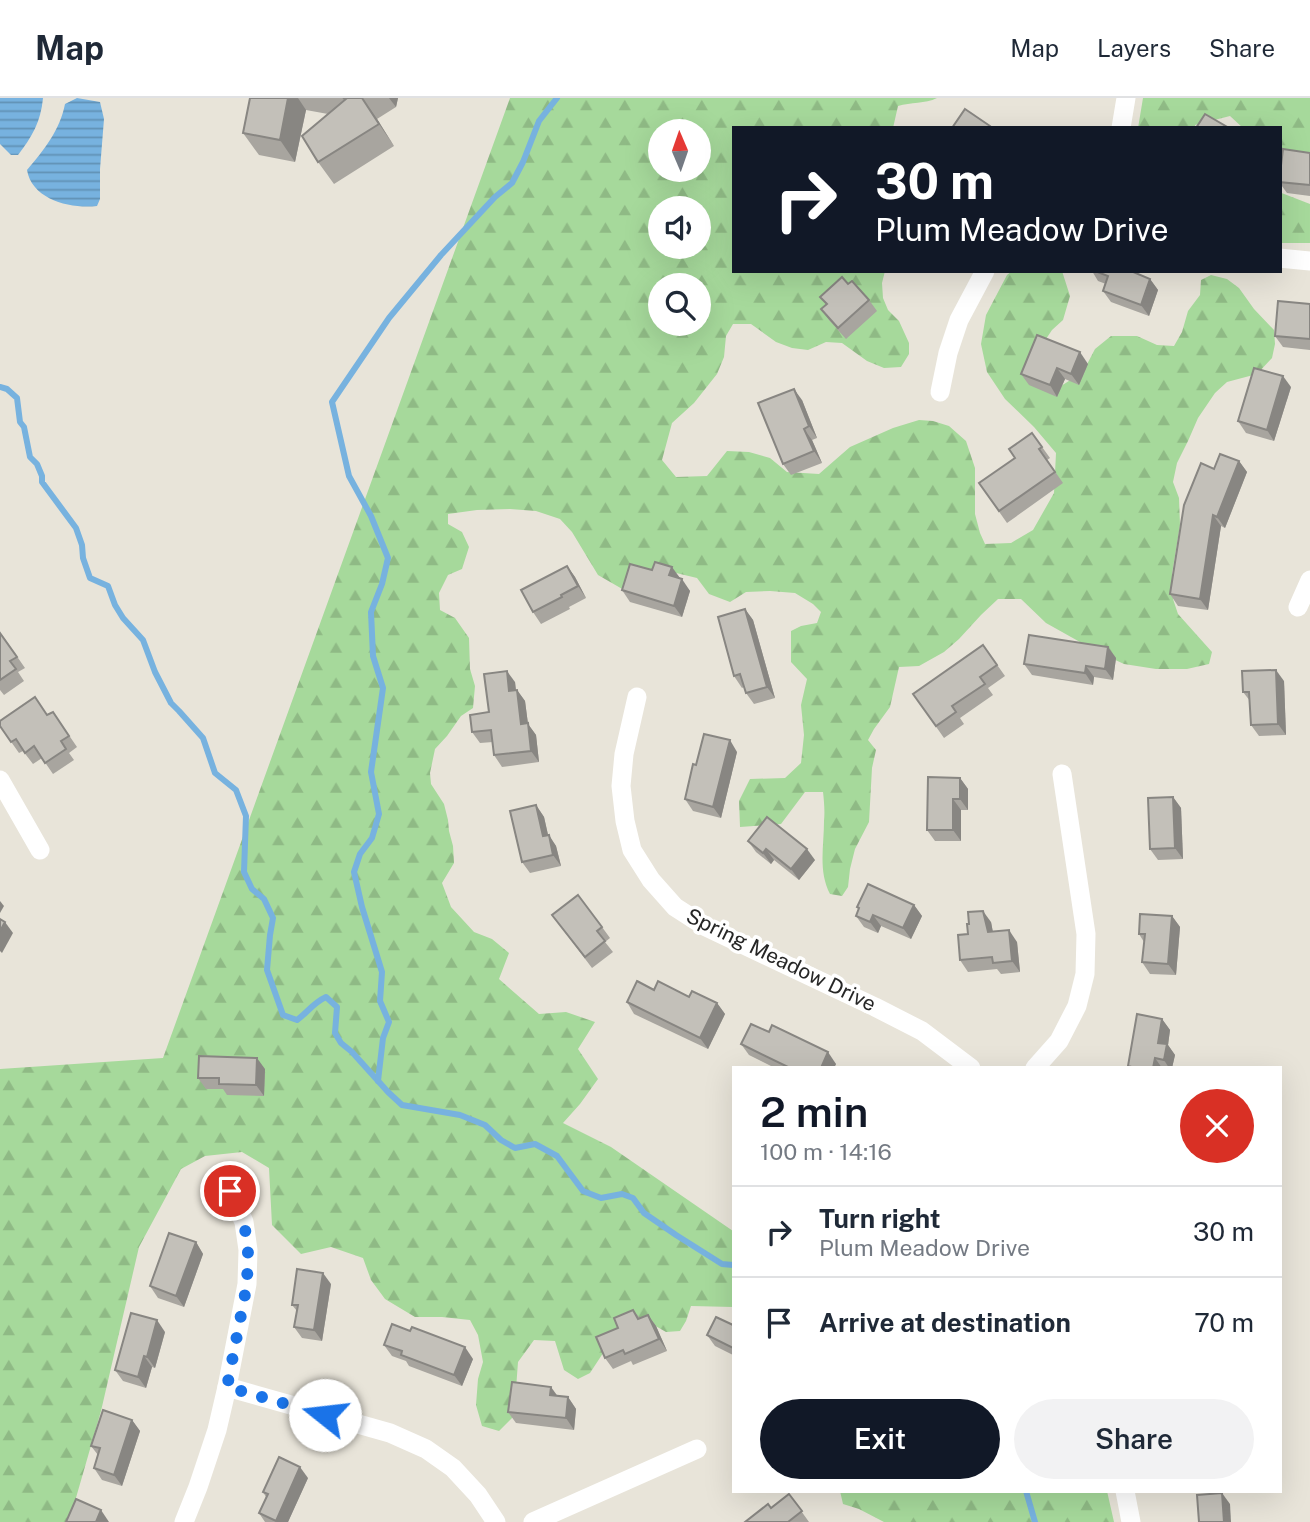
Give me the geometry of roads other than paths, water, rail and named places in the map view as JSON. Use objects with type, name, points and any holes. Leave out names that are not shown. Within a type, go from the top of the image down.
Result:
[{"type":"street","points":[[1121,126],[1126,98]]},
{"type":"street","points":[[1282,258],[1310,261]]},
{"type":"street","points":[[940,392],[958,320],[984,273]]},
{"type":"street","points":[[1298,607],[1310,580]]},
{"type":"street","name":"Spring Meadow Drive","points":[[637,697],[624,754],[621,786],[632,850],[650,880],[675,906],[706,927],[915,1028],[969,1066]]},
{"type":"street","points":[[1037,1066],[1059,1041],[1077,1006],[1085,974],[1086,934],[1062,774]]},
{"type":"street","points":[[0,780],[40,850]]},
{"type":"street","points":[[184,1522],[212,1444],[227,1387],[247,1284],[248,1250],[244,1222],[230,1191]]},
{"type":"street","points":[[227,1387],[390,1433],[426,1449],[453,1468],[478,1495],[496,1522]]},
{"type":"street","points":[[533,1522],[697,1449]]},
{"type":"street","points":[[1125,1493],[1131,1522]]},
{"type":"water","points":[[0,98],[43,98],[35,128],[18,155],[11,155],[0,144]]},
{"type":"water","points":[[77,98],[100,102],[104,119],[100,199],[97,206],[65,204],[44,195],[36,189],[27,170],[55,131],[65,104]]},
{"type":"waterway","points":[[378,1081],[383,1038],[389,1022],[380,1001],[382,972],[354,872],[360,854],[372,838],[379,814],[371,772],[383,688],[373,656],[371,612],[388,558],[371,516],[349,476],[332,402],[389,318],[441,255],[495,197],[512,183],[539,121],[557,98]]},
{"type":"waterway","points":[[0,387],[7,389],[17,398],[20,422],[24,427],[30,457],[37,464],[42,482],[76,528],[90,578],[108,586],[123,618],[143,640],[171,703],[203,738],[215,773],[236,790],[246,816],[244,872],[252,889],[264,899],[273,918],[267,970],[283,1015],[297,1020],[326,997],[337,1007],[335,1033],[341,1043],[402,1105],[460,1115],[485,1125],[501,1140],[515,1148],[535,1144],[557,1156],[583,1191],[601,1198],[622,1194],[633,1198],[644,1213],[676,1235],[722,1264],[732,1265]]},
{"type":"waterway","points":[[1027,1493],[1035,1522]]}]
